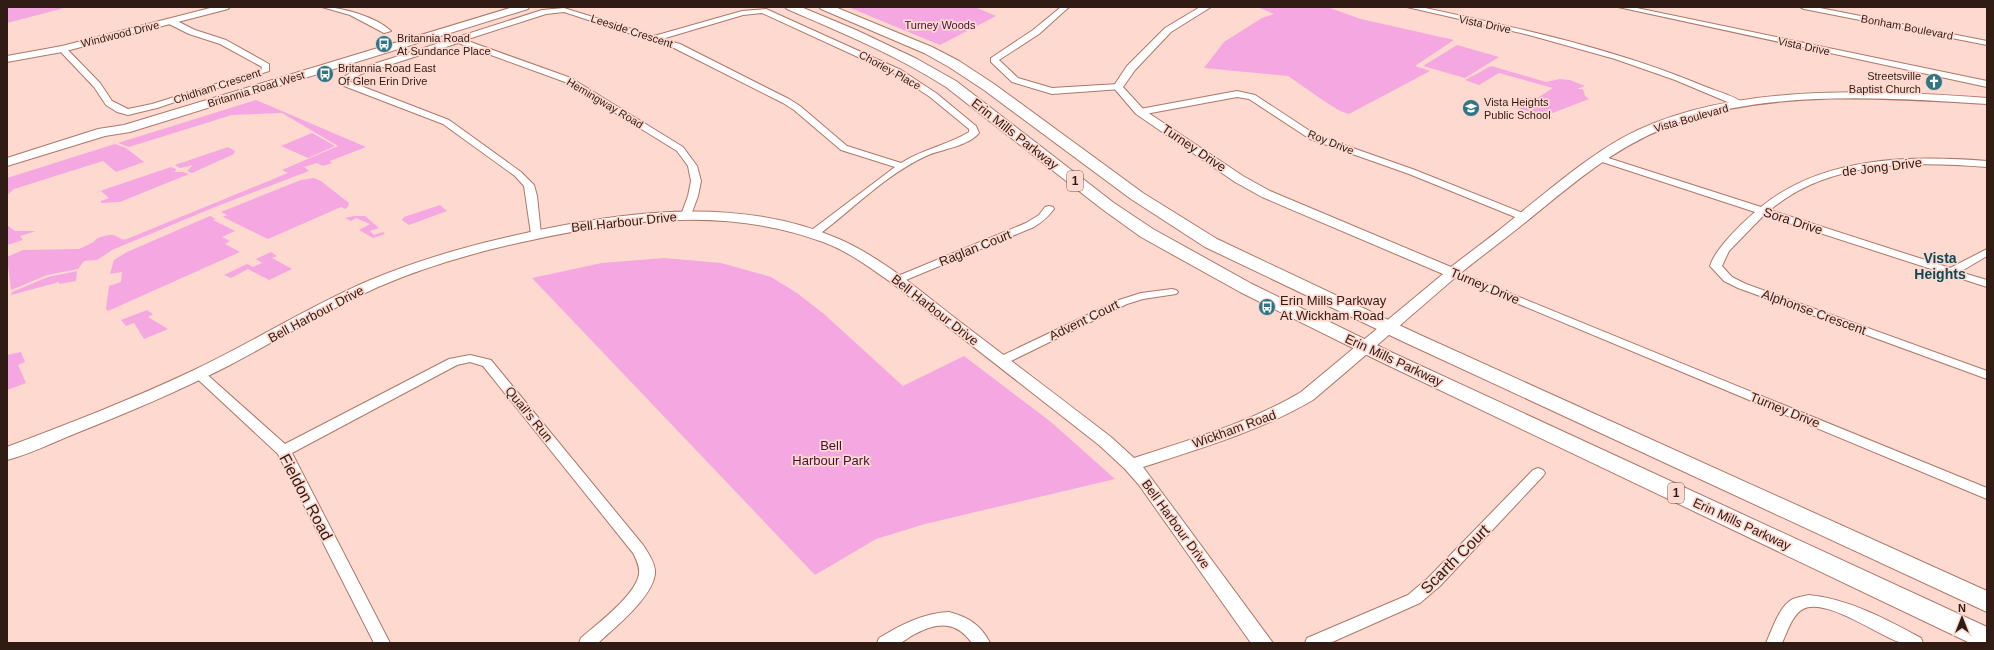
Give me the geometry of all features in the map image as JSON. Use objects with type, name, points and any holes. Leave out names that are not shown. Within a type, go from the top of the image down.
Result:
[{"type":"main road","name":"Britannia Road West","points":[[7,162],[102,132],[125,129],[524,7]]},
{"type":"main road","name":"Erin Mills Parkway","points":[[791,7],[890,50],[930,70],[951,84],[1108,206],[1147,233],[1246,288],[1366,347],[1987,639]]},
{"type":"main road","name":"Erin Mills Parkway","points":[[826,7],[928,50],[954,64],[988,87],[1137,196],[1211,243],[1389,327],[1987,602]]},
{"type":"main road","name":"Britannia Road West","points":[[7,170],[117,136],[125,129]]},
{"type":"street","name":"Windwood Drive","points":[[10,59],[62,49],[225,7]]},
{"type":"street","points":[[326,7],[352,13],[387,32]]},
{"type":"street","points":[[1065,7],[1036,32],[994,60],[1015,80],[1052,91],[1118,87],[1131,68],[1168,30],[1206,7]]},
{"type":"street","name":"Vista Drive","points":[[1411,7],[1530,33],[1618,57],[1678,78],[1740,104]]},
{"type":"street","name":"Vista Drive","points":[[1622,7],[1987,84]]},
{"type":"street","name":"Bonham Boulevard","points":[[1804,7],[1987,43]]},
{"type":"street","name":"Leeside Crescent","points":[[536,234],[532,196],[529,185],[518,174],[446,122],[347,84],[343,80],[358,72],[545,12],[564,10],[655,38],[684,49],[786,101],[797,108],[844,148],[902,166]]},
{"type":"street","name":"Chorley Place","points":[[655,38],[742,13],[763,11],[883,64],[933,95],[973,128],[974,133],[968,138],[923,154],[902,166],[813,234]]},
{"type":"street","name":"Chidham Crescent","points":[[62,49],[97,84],[109,103],[120,110],[128,112],[154,106],[265,71],[266,66],[223,42],[192,32],[170,21]]},
{"type":"street","name":"Hemingway Road","points":[[458,40],[568,80],[680,149],[690,160],[696,174],[697,188],[686,215]]},
{"type":"street","name":"Turney Drive","points":[[1118,87],[1140,112],[1239,179],[1266,194],[1987,494]]},
{"type":"street","name":"Roy Drive","points":[[1140,112],[1223,95],[1242,94],[1252,97],[1313,137],[1412,172],[1524,217]]},
{"type":"street","name":"Vista Boulevard","points":[[1389,327],[1563,184],[1620,144],[1665,124],[1740,104],[1842,96],[1890,96],[1987,101]]},
{"type":"street","name":"Sora Drive","points":[[1599,158],[1987,284]]},
{"type":"street","name":"de Jong Drive","points":[[1762,210],[1790,190],[1816,179],[1840,172],[1894,163],[1946,162],[1987,164]]},
{"type":"street","name":"Raglan Court","points":[[896,280],[1030,225],[1043,217],[1049,209]]},
{"type":"street","name":"Alphonse Crescent","points":[[1762,210],[1716,262],[1719,272],[1728,279],[1742,286],[1987,375]]},
{"type":"street","name":"Bell Harbour Drive","points":[[7,454],[198,374],[383,280],[440,258],[536,234],[615,220],[686,215],[747,219],[772,223],[813,234],[862,256],[896,280],[1105,441],[1131,465],[1148,485],[1263,643]]},
{"type":"street","points":[[1952,272],[1987,252]]},
{"type":"street","name":"Advent Court","points":[[1001,361],[1123,302],[1140,296],[1172,292]]},
{"type":"street","name":"Wickham Road","points":[[1131,465],[1254,423],[1283,411],[1307,396],[1353,359],[1389,327]]},
{"type":"street","name":"Quail's Run","points":[[284,451],[453,362],[467,358],[479,358],[487,363],[638,549],[646,562],[648,575],[638,592],[618,615],[587,643]]},
{"type":"street","name":"Fieldon Road","points":[[198,374],[284,451],[382,643]]},
{"type":"street","name":"Scarth Court","points":[[1313,643],[1414,599],[1434,582],[1538,473]]},
{"type":"street","points":[[1774,643],[1790,612],[1798,604],[1806,601],[1833,604],[1915,643]]},
{"type":"street","points":[[885,643],[910,627],[927,620],[942,618],[956,619],[977,633],[982,643]]},
{"type":"green space","points":[[7,7],[68,7],[7,23]]},
{"type":"green space","name":"Turney Woods","points":[[848,7],[975,7],[996,16],[940,45]]},
{"type":"green space","points":[[1258,7],[1327,7],[1361,19],[1454,40],[1415,66],[1430,71],[1349,114],[1340,111],[1288,76],[1204,68],[1224,42],[1262,18],[1274,14]]},
{"type":"green space","points":[[1457,45],[1499,57],[1465,78],[1423,66]]},
{"type":"green space","points":[[1491,66],[1546,82],[1560,79],[1570,80],[1585,86],[1577,89],[1583,89],[1585,96],[1589,99],[1550,114],[1552,118],[1558,120],[1514,107],[1527,97],[1536,99],[1553,88],[1499,73],[1479,85],[1465,80]]},
{"type":"green space","points":[[256,100],[366,147],[330,161],[332,163],[323,166],[317,163],[304,167],[309,171],[210,209],[112,250],[97,260],[84,261],[78,269],[47,275],[11,290],[7,257],[23,250],[79,249],[94,242],[96,239],[108,235],[114,235],[127,239],[288,173],[282,170],[338,146],[282,113],[232,115],[129,147],[118,143]]},
{"type":"green space","points":[[312,133],[335,146],[308,158],[281,146]]},
{"type":"green space","points":[[115,144],[126,148],[144,162],[116,172],[103,161],[14,189],[7,195],[7,178]]},
{"type":"green space","points":[[228,147],[235,151],[234,154],[192,173],[187,171],[193,165],[180,168],[175,165]]},
{"type":"green space","points":[[171,167],[176,169],[175,172],[189,174],[120,202],[101,203],[101,201],[109,198],[101,191],[91,194]]},
{"type":"green space","points":[[314,178],[321,181],[349,203],[348,207],[345,209],[341,207],[268,239],[223,217],[227,215],[221,212],[301,180]]},
{"type":"green space","points":[[440,205],[447,211],[409,225],[402,220],[404,217]]},
{"type":"green space","points":[[210,216],[216,219],[213,220],[235,231],[222,237],[230,241],[225,244],[240,252],[108,311],[106,309],[109,286],[121,282],[122,272],[110,274],[114,260],[127,252]]},
{"type":"green space","points":[[365,216],[379,228],[370,231],[374,235],[383,232],[385,234],[373,238],[359,230],[370,224],[356,218],[351,221],[345,218]]},
{"type":"green space","points":[[7,225],[15,231],[36,231],[20,236],[23,240],[7,245]]},
{"type":"green space","points":[[271,252],[277,256],[272,258],[292,269],[269,280],[248,269],[231,278],[224,275],[247,264],[253,267],[262,263],[256,259]]},
{"type":"green space","name":"Bell Harbour Park","points":[[664,258],[721,263],[771,277],[797,293],[824,314],[903,386],[964,356],[1051,422],[1115,479],[925,524],[876,539],[815,575],[532,278],[602,263]]},
{"type":"green space","points":[[77,271],[76,281],[59,284],[59,282],[11,295],[12,292],[48,277]]},
{"type":"green space","points":[[147,310],[153,314],[148,317],[168,329],[144,339],[134,323],[126,326],[121,320]]},
{"type":"green space","points":[[21,352],[25,362],[18,365],[26,383],[7,390],[7,355]]},
{"type":"place","name":"Britannia Road At Sundance Place","points":[[384,44]]},
{"type":"place","name":"Britannia Road East Of Glen Erin Drive","points":[[325,74]]},
{"type":"place","name":"Streetsville Baptist Church","points":[[1934,82]]},
{"type":"place","name":"Vista Heights Public School","points":[[1471,108]]},
{"type":"place","name":"Erin Mills Parkway At Wickham Road","points":[[1267,307]]},
{"type":"district","name":"Vista Heights","points":[[1940,266]]}]
